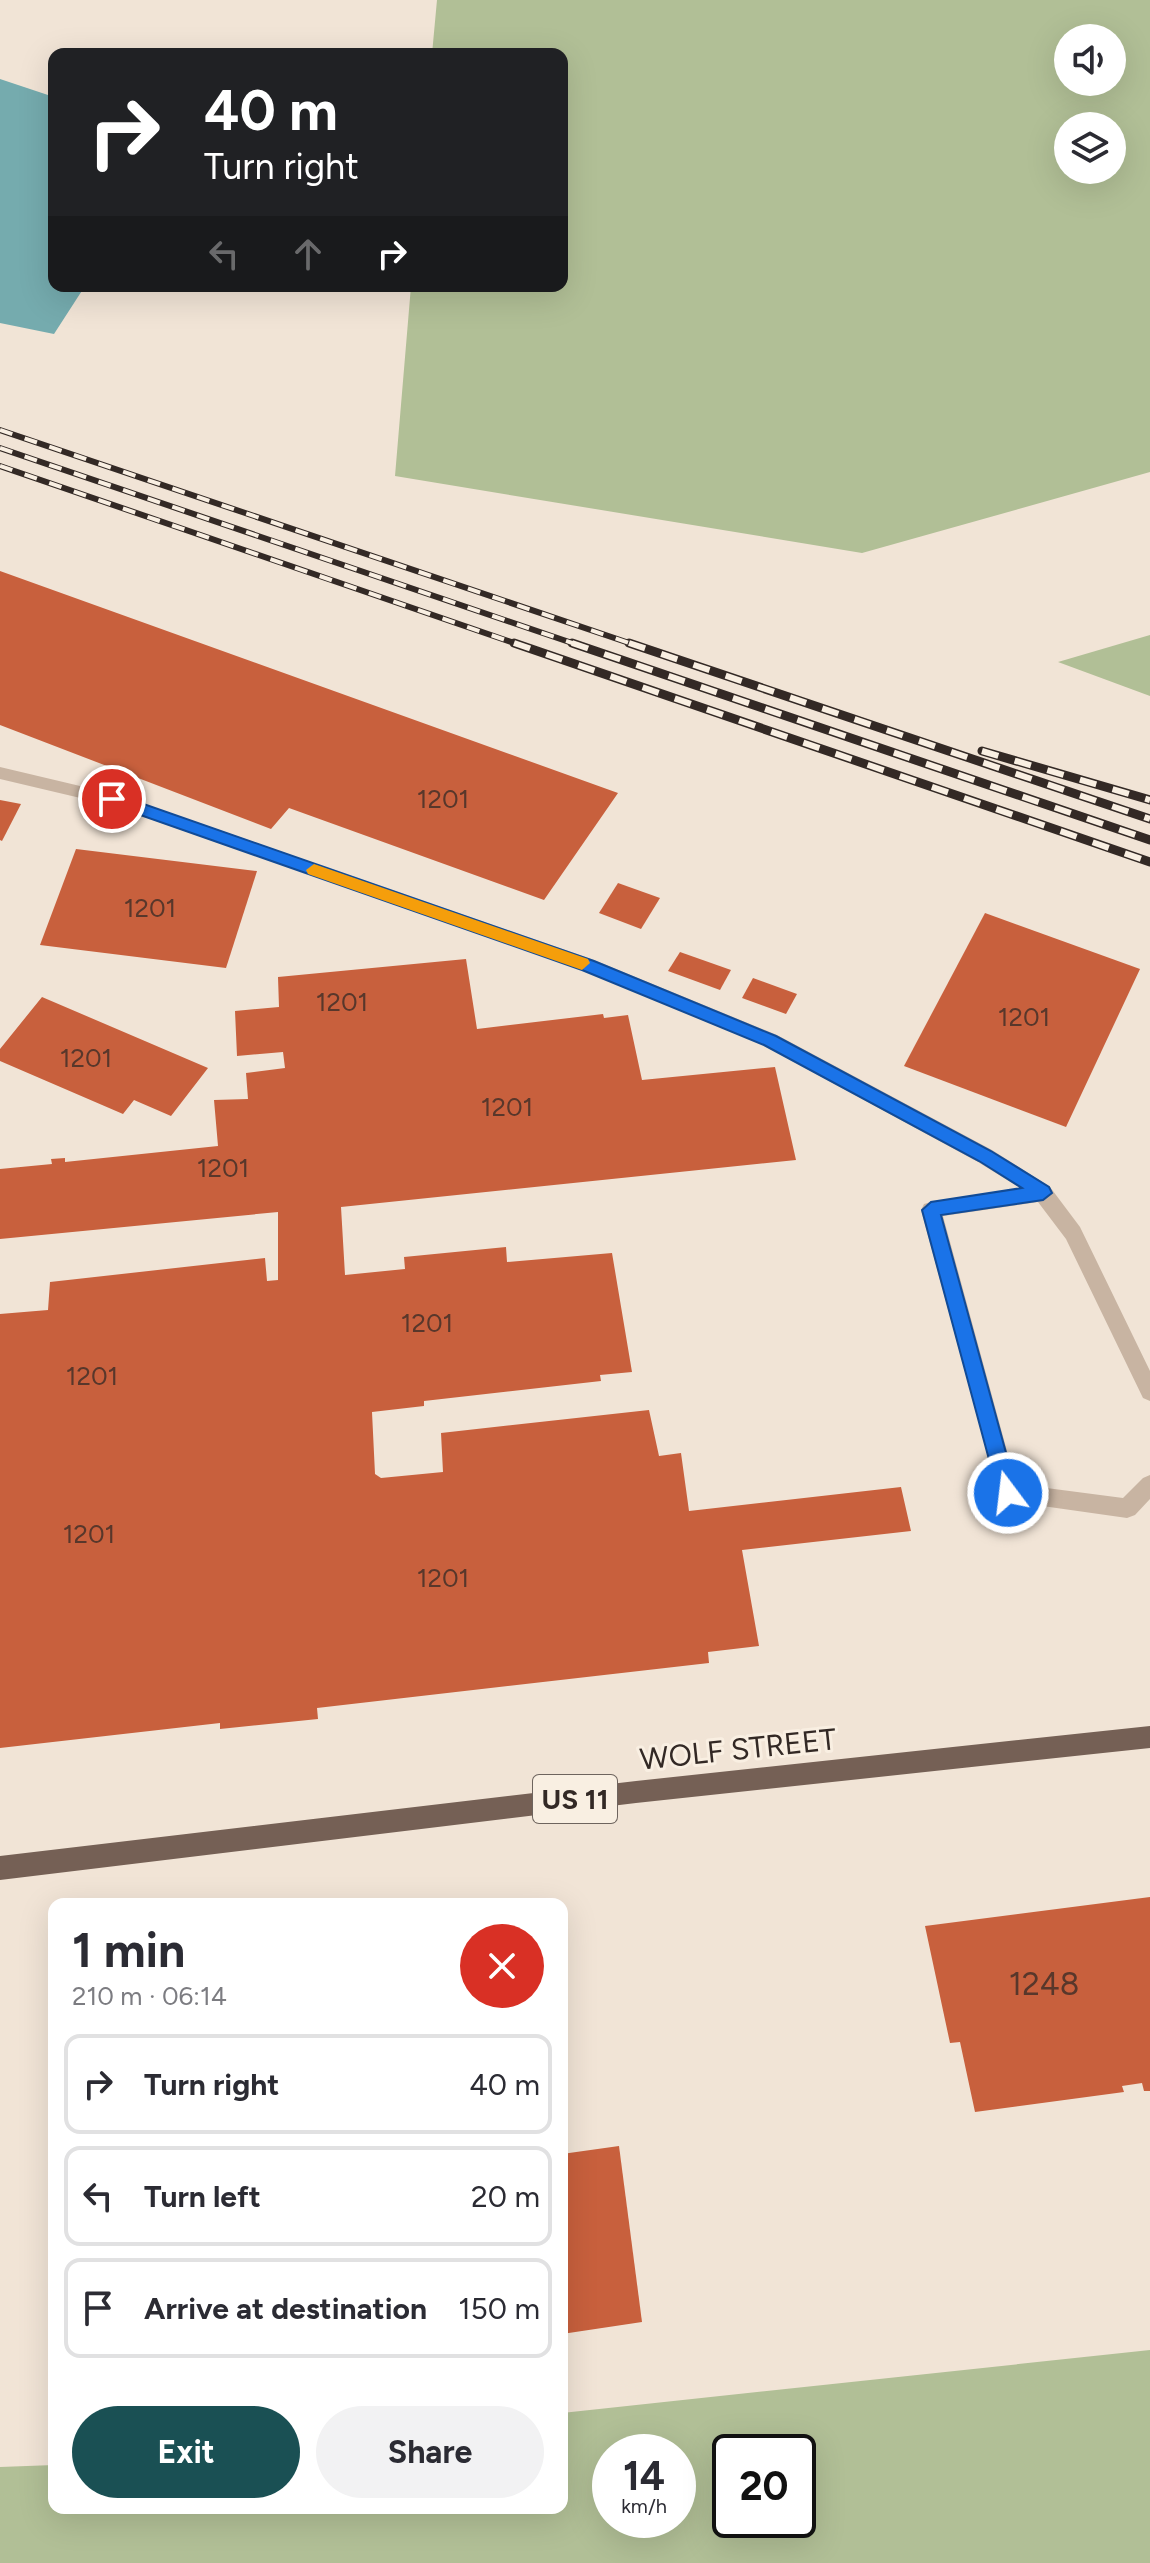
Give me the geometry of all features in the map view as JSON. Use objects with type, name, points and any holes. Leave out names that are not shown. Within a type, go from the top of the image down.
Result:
[{"type":"main road","name":"WOLF STREET","points":[[0,1868],[636,1792],[1150,1737]]},
{"type":"lane","points":[[0,773],[112,799],[588,965],[770,1040],[985,1156],[1043,1193],[1073,1233],[1150,1392]]},
{"type":"lane","points":[[1043,1193],[931,1210],[1008,1493],[1127,1508],[1150,1485]]},
{"type":"green space","points":[[437,0],[1150,0],[1150,472],[862,553],[395,476],[410,292],[568,292],[568,48],[433,48]]},
{"type":"green space","points":[[1150,635],[1150,696],[1058,662]]},
{"type":"green space","points":[[1150,2350],[1150,2563],[0,2563],[0,2467],[48,2465],[48,2514],[568,2514],[568,2412]]},
{"type":"water","points":[[0,79],[48,95],[48,292],[81,292],[54,334],[0,323]]},
{"type":"building","points":[[0,571],[618,793],[544,900],[289,808],[271,829],[0,725]]},
{"type":"building","points":[[0,800],[21,804],[2,841],[0,840]]},
{"type":"building","points":[[76,849],[257,871],[226,968],[40,945]]},
{"type":"building","points":[[618,883],[660,898],[641,929],[599,913]]},
{"type":"building","points":[[985,913],[1140,969],[1066,1127],[904,1066]]},
{"type":"building","points":[[680,952],[731,970],[720,990],[668,971]]},
{"type":"building","points":[[466,959],[477,1029],[603,1014],[604,1018],[628,1015],[642,1080],[775,1067],[796,1160],[341,1207],[345,1275],[405,1269],[404,1257],[506,1247],[507,1262],[612,1253],[632,1372],[600,1375],[601,1381],[424,1401],[424,1406],[372,1412],[375,1474],[381,1478],[443,1472],[441,1433],[649,1410],[659,1456],[681,1453],[689,1511],[901,1487],[911,1531],[742,1550],[759,1646],[708,1652],[709,1663],[317,1708],[318,1719],[220,1729],[220,1723],[0,1748],[0,1314],[48,1310],[50,1282],[265,1258],[267,1281],[278,1280],[278,1212],[0,1239],[0,1169],[52,1164],[51,1159],[65,1158],[65,1162],[218,1146],[214,1100],[248,1099],[246,1073],[285,1068],[283,1052],[237,1056],[235,1011],[279,1007],[278,977]]},
{"type":"building","points":[[753,978],[797,994],[786,1014],[742,998]]},
{"type":"building","points":[[42,997],[208,1068],[171,1116],[134,1100],[123,1114],[0,1061],[0,1049]]},
{"type":"building","points":[[1150,1897],[1150,2091],[1144,2091],[1142,2083],[1122,2086],[1124,2092],[975,2112],[960,2042],[950,2043],[925,1926]]},
{"type":"building","points":[[619,2146],[642,2322],[568,2333],[568,2153]]},
{"type":"railway","points":[[0,430],[635,645]]},
{"type":"railway","points":[[0,448],[578,645]]},
{"type":"railway","points":[[0,466],[520,645]]},
{"type":"railway","points":[[514,643],[1150,862]]},
{"type":"railway","points":[[572,643],[1150,840]]},
{"type":"railway","points":[[629,643],[1150,819]]},
{"type":"railway","points":[[982,751],[1150,800]]},
{"type":"slow traffic","points":[[314,870],[582,963]]},
{"type":"route","points":[[112,799],[588,965],[770,1040],[985,1156],[1043,1193],[931,1210],[1008,1493]]}]
